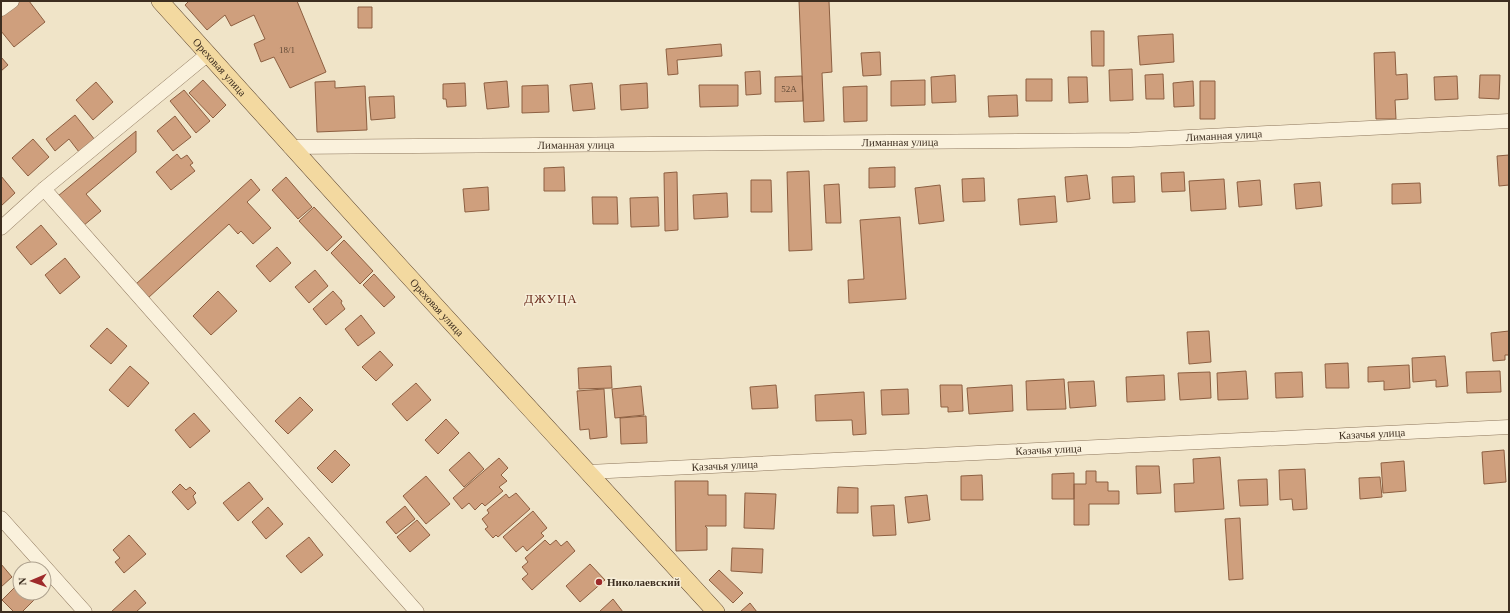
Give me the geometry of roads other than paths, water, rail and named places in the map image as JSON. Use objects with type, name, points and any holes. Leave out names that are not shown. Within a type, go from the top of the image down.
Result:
[{"type":"main road","name":"Ореховая улица","points":[[160,1],[290,147],[716,612]]},
{"type":"street","points":[[1,9],[12,1]]},
{"type":"street","points":[[1,228],[44,189],[208,54]]},
{"type":"street","name":"Лиманная улица","points":[[290,147],[1130,140],[1509,121]]},
{"type":"street","points":[[44,189],[417,612]]},
{"type":"street","name":"Казачья улица","points":[[588,472],[1509,427]]},
{"type":"street","points":[[1,518],[85,612]]},
{"type":"place","name":"Николаевский","points":[[599,582]]},
{"type":"district","name":"ДЖУЦА","points":[[551,298]]}]
